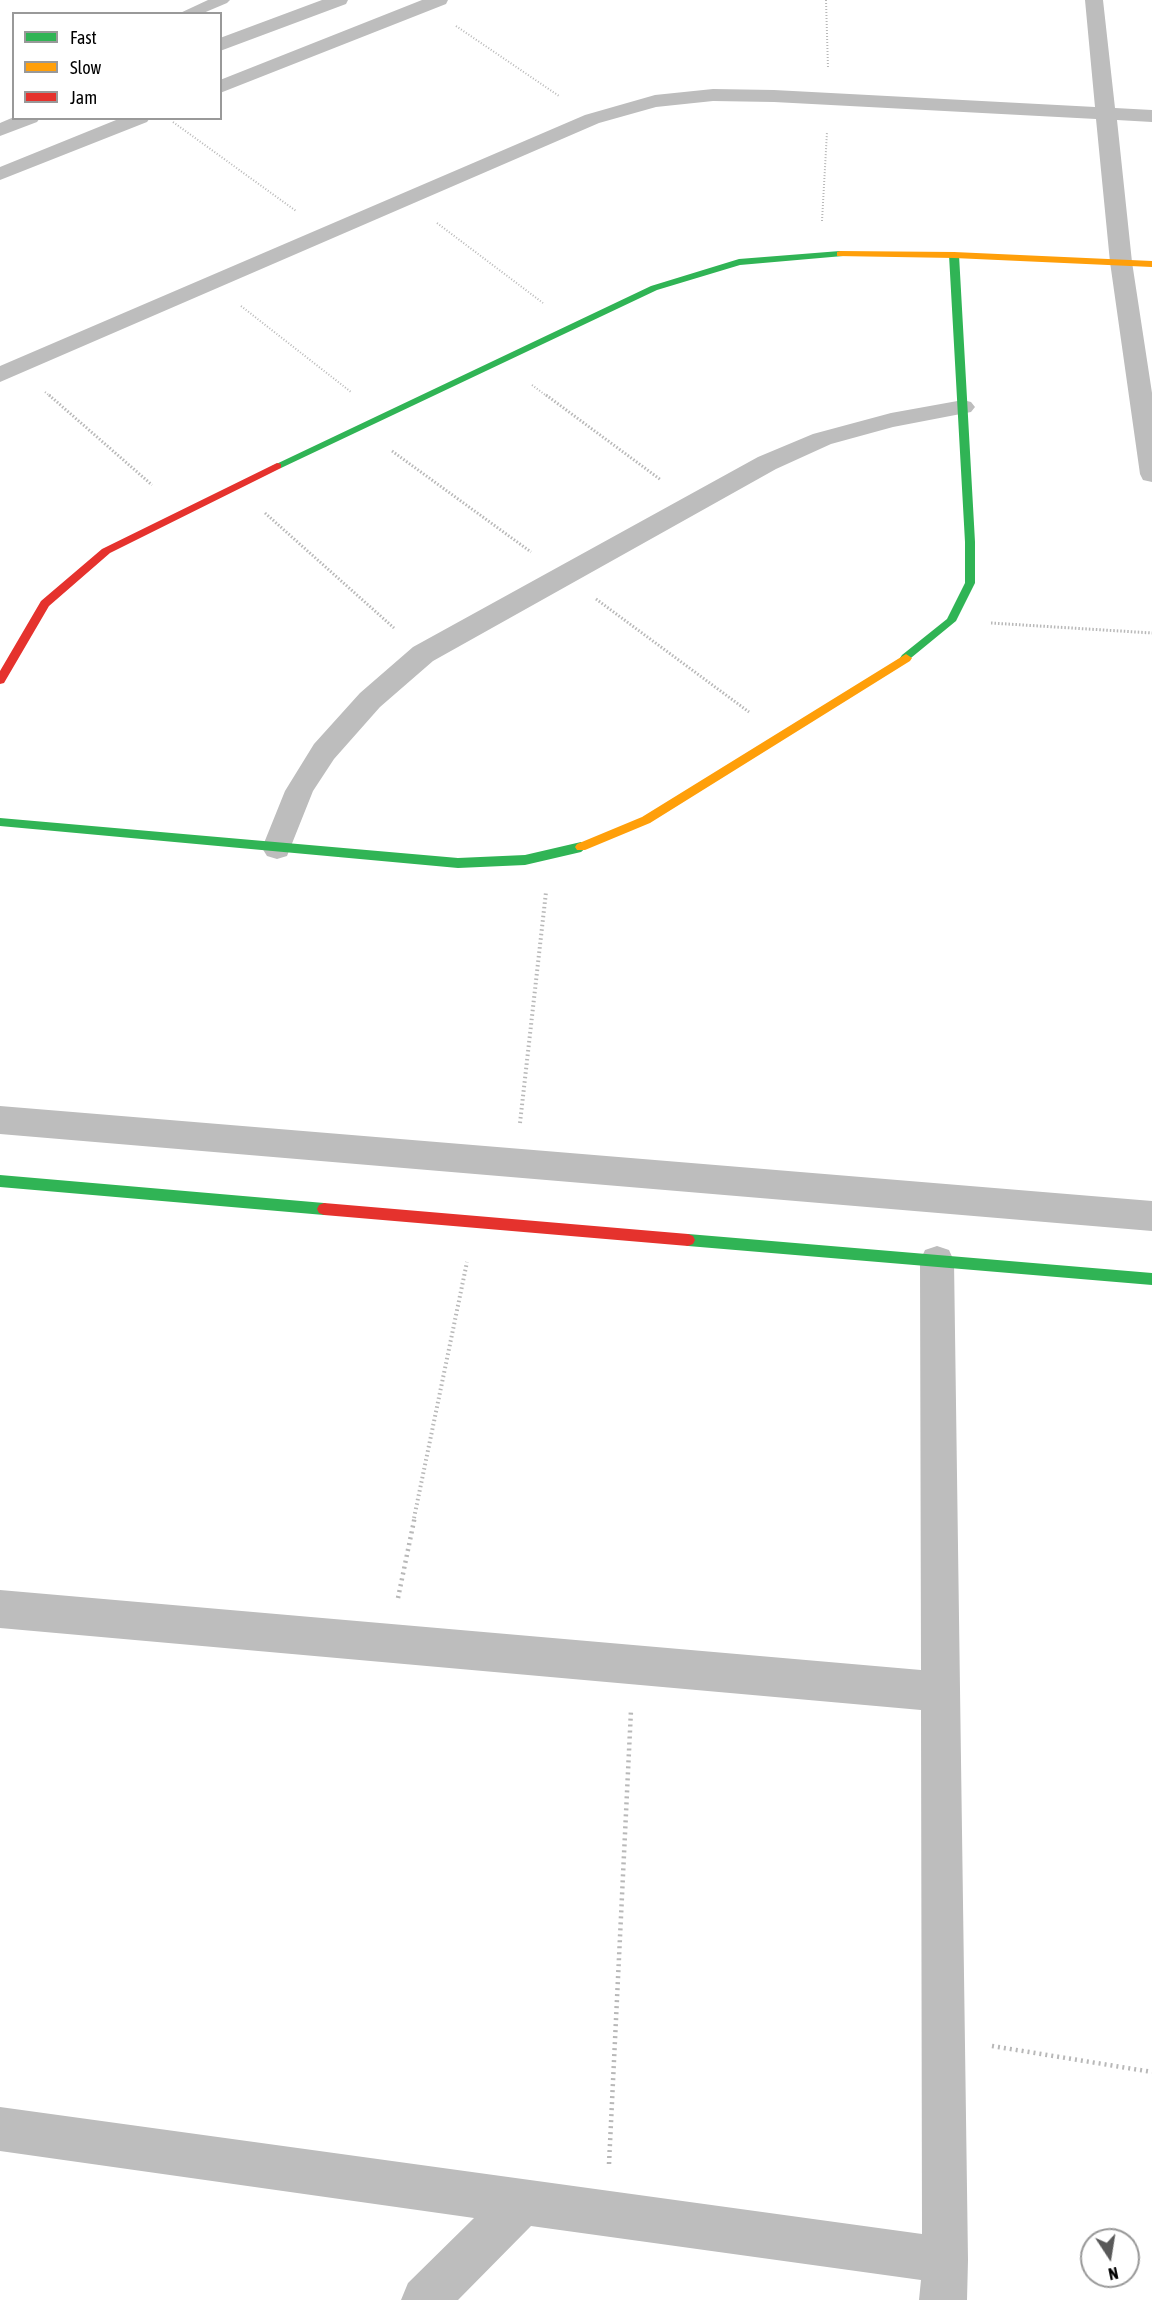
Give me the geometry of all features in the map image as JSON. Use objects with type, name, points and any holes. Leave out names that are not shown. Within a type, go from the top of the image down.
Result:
[{"type":"street","points":[[222,44],[339,0]]},
{"type":"street","points":[[1094,0],[1121,262],[1152,474]]},
{"type":"street","points":[[222,86],[432,3]]},
{"type":"street","points":[[8,372],[592,119],[655,101],[713,95],[1152,116]]},
{"type":"street","points":[[0,130],[25,120]]},
{"type":"street","points":[[0,174],[135,120]]},
{"type":"street","points":[[0,680],[45,604],[106,551],[235,486],[654,288],[739,262],[820,254],[954,255],[1152,264]]},
{"type":"street","points":[[0,822],[458,863],[525,860],[589,845],[646,820],[914,653],[951,621],[970,582],[954,255]]},
{"type":"street","points":[[277,848],[299,791],[332,740],[374,694],[423,654],[767,463],[822,440],[891,420],[963,407]]},
{"type":"street","points":[[0,1119],[1152,1216]]},
{"type":"street","points":[[0,1181],[1152,1279]]},
{"type":"street","points":[[0,2129],[607,2212],[944,2280],[942,1692],[937,1261]]},
{"type":"street","points":[[0,1610],[942,1692]]},
{"type":"street","points":[[425,2300],[523,2201]]},
{"type":"lane","points":[[190,12],[222,0]]},
{"type":"path","points":[[432,3],[592,119]]},
{"type":"path","points":[[171,120],[329,234]]},
{"type":"path","points":[[406,200],[573,325]]},
{"type":"path","points":[[213,284],[382,417]]},
{"type":"path","points":[[500,361],[693,504]]},
{"type":"path","points":[[8,372],[183,511]]},
{"type":"path","points":[[235,486],[423,654]]},
{"type":"path","points":[[951,621],[1152,633]]},
{"type":"path","points":[[516,1163],[550,854]]},
{"type":"path","points":[[389,1643],[476,1222]]},
{"type":"path","points":[[607,2212],[633,1664]]},
{"type":"path","points":[[944,2038],[1152,2072]]},
{"type":"traffic: fast","points":[[277,466],[654,288],[739,262],[840,254]]},
{"type":"traffic: fast","points":[[906,658],[951,621],[970,583],[970,542],[954,255]]},
{"type":"traffic: fast","points":[[0,822],[458,863],[525,860],[581,847]]},
{"type":"traffic: fast","points":[[0,1181],[324,1209]]},
{"type":"traffic: fast","points":[[688,1240],[1152,1279]]},
{"type":"traffic: slow","points":[[840,254],[954,255],[1152,264]]},
{"type":"traffic: slow","points":[[581,847],[646,820],[906,658]]},
{"type":"traffic: jam","points":[[0,680],[45,604],[106,551],[277,466]]},
{"type":"traffic: jam","points":[[324,1209],[688,1240]]}]
